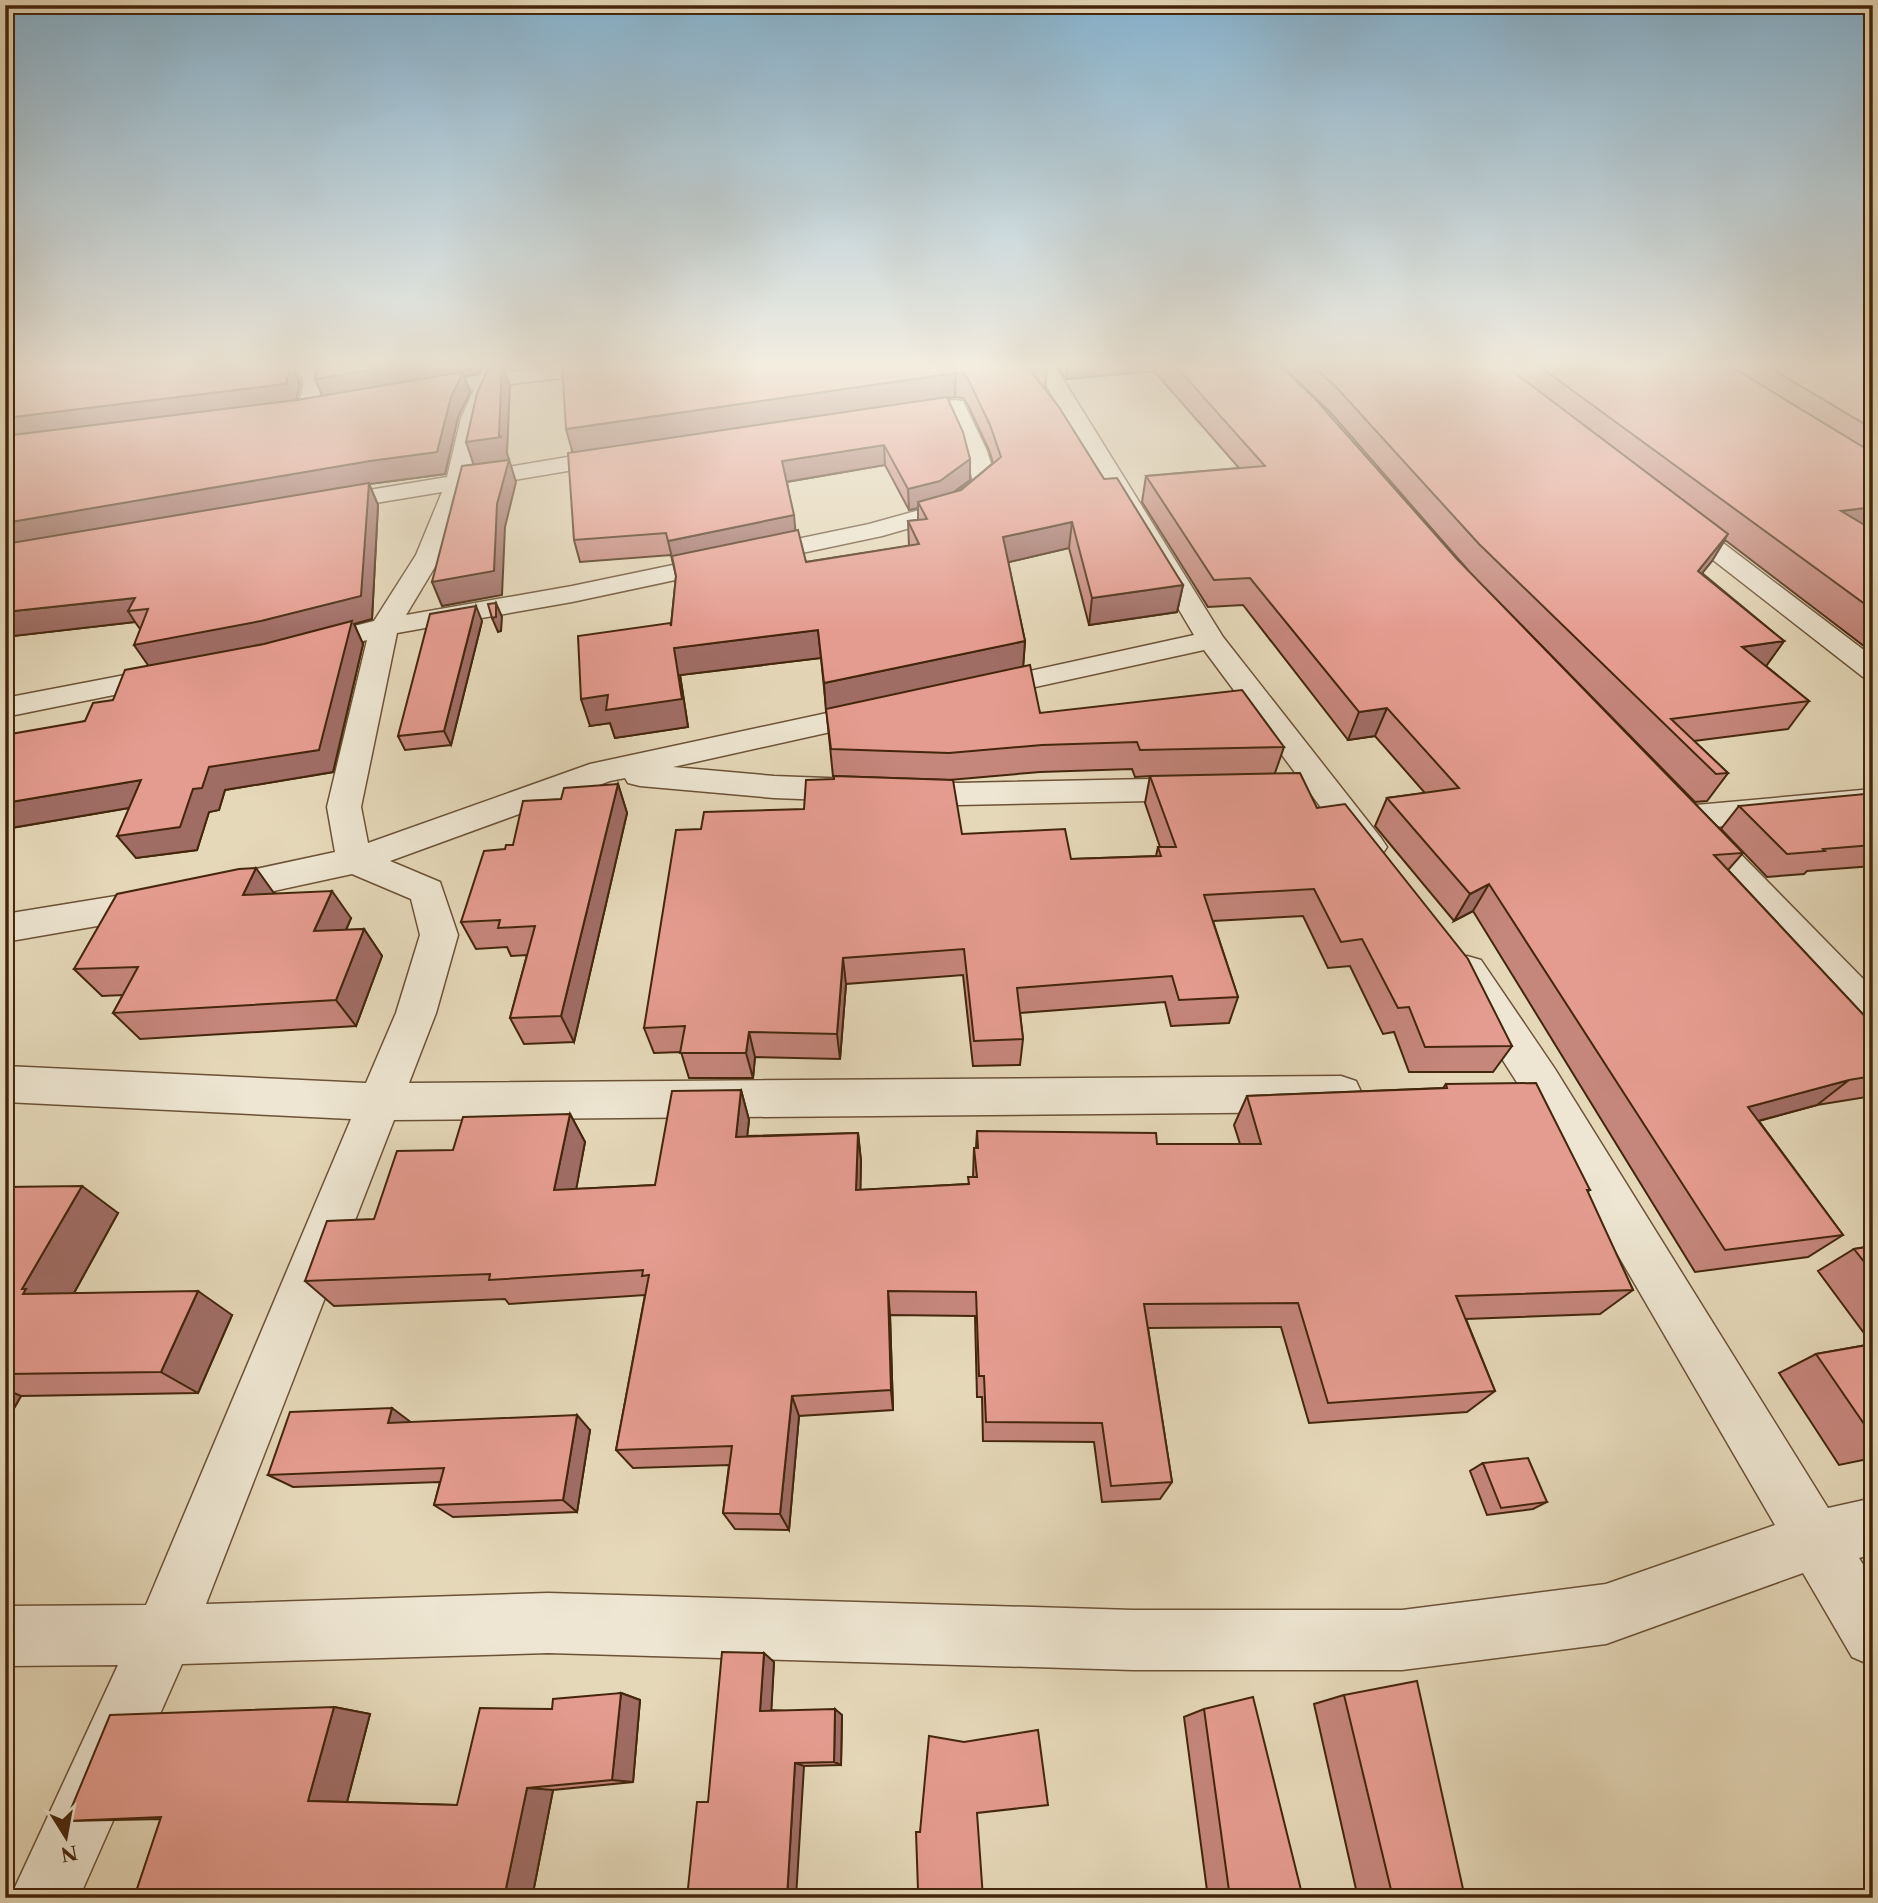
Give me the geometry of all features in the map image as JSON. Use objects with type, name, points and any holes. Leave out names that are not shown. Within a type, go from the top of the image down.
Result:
[{"type":"street","points":[[354,861],[344,807],[384,627],[429,555],[458,481],[464,452]]},
{"type":"street","points":[[293,509],[643,452]]},
{"type":"street","points":[[288,652],[384,627],[572,594],[873,531],[950,509],[985,483],[976,452]]},
{"type":"street","points":[[1097,452],[1211,640],[1320,786],[1387,869]]},
{"type":"street","points":[[1652,500],[1873,671]]},
{"type":"street","points":[[954,696],[1211,640]]},
{"type":"street","points":[[5,708],[197,670]]},
{"type":"street","points":[[5,928],[162,902],[354,861],[602,772],[914,704]]},
{"type":"street","points":[[602,772],[774,787],[958,794],[1236,788]]},
{"type":"street","points":[[1278,787],[1320,786]]},
{"type":"street","points":[[1873,800],[1675,808],[1873,1015]]},
{"type":"street","points":[[44,1898],[163,1635],[416,1013],[439,935],[427,891],[354,861]]},
{"type":"street","points":[[1445,942],[1462,963],[1546,1092],[1873,1636]]},
{"type":"street","points":[[5,1084],[378,1102],[1379,1093]]},
{"type":"street","points":[[1504,1092],[1546,1092]]},
{"type":"street","points":[[5,1636],[163,1635],[548,1623],[1133,1640],[1402,1640],[1606,1614],[1814,1540],[1873,1526]]},
{"type":"building","points":[[5,452],[437,452],[370,461],[5,523]]},
{"type":"building","points":[[841,452],[782,461],[794,515],[668,541],[666,533],[574,540],[568,453]]},
{"type":"building","points":[[888,452],[968,452],[970,459],[940,481],[908,489]]},
{"type":"building","points":[[999,452],[1087,452],[1104,479],[1117,478],[1183,585],[1092,598],[1072,522],[1003,537],[1025,641],[824,683],[818,630],[674,648],[682,699],[606,710],[608,695],[581,699],[578,636],[670,623],[671,626],[676,576],[672,556],[798,530],[806,562],[919,544],[908,521],[927,519],[918,502],[961,490],[1001,457]]},
{"type":"building","points":[[1252,452],[1362,452],[1457,559],[1743,853],[1714,855],[1873,1025],[1873,1076],[1748,1107],[1843,1235],[1725,1250],[1489,884],[1470,894],[1387,798],[1459,788],[1387,708],[1359,712],[1250,578],[1214,580],[1146,476],[1265,466]]},
{"type":"building","points":[[1395,452],[1619,452],[1728,534],[1698,571],[1784,641],[1742,647],[1809,701],[1671,719],[1728,773],[1716,774],[1479,544]]},
{"type":"building","points":[[1657,452],[1873,453],[1873,507],[1841,511],[1873,530],[1873,610]]},
{"type":"building","points":[[509,460],[497,504],[494,571],[432,582],[462,466]]},
{"type":"building","points":[[369,483],[361,596],[261,621],[134,645],[148,609],[128,611],[135,598],[5,612],[5,544]]},
{"type":"building","points":[[496,603],[496,617],[492,618],[488,604]]},
{"type":"building","points":[[476,606],[444,731],[398,736],[430,614]]},
{"type":"building","points":[[352,621],[319,750],[209,767],[202,788],[193,789],[180,827],[117,836],[141,780],[5,803],[5,747],[11,734],[85,721],[93,703],[113,700],[125,670],[264,644]]},
{"type":"building","points":[[1030,665],[1040,713],[1242,690],[1284,747],[1140,750],[1137,742],[1042,745],[949,753],[831,749],[826,709]]},
{"type":"building","points":[[1300,773],[1317,808],[1345,804],[1468,959],[1512,1046],[1425,1047],[1409,1007],[1398,1008],[1362,939],[1341,942],[1314,889],[1204,895],[1238,997],[1179,1000],[1172,976],[1017,988],[1023,1039],[974,1041],[964,949],[843,958],[837,1034],[749,1032],[746,1053],[680,1053],[685,1026],[644,1028],[676,830],[701,829],[704,812],[804,809],[806,780],[834,779],[834,776],[953,780],[962,834],[1065,829],[1071,859],[1161,856],[1158,847],[1176,847],[1150,776]]},
{"type":"building","points":[[618,784],[561,1016],[510,1018],[535,926],[498,928],[500,920],[461,922],[484,851],[505,849],[506,845],[513,845],[523,801],[561,799],[564,788]]},
{"type":"building","points":[[1865,794],[1873,801],[1873,845],[1823,849],[1825,851],[1787,854],[1739,806]]},
{"type":"building","points":[[256,868],[243,895],[332,891],[314,931],[364,929],[336,1000],[113,1013],[138,967],[74,969],[117,894],[239,869]]},
{"type":"building","points":[[1536,1083],[1590,1190],[1587,1190],[1633,1290],[1456,1296],[1495,1391],[1328,1403],[1298,1303],[1144,1304],[1172,1482],[1111,1486],[1102,1423],[986,1422],[984,1376],[979,1376],[976,1292],[888,1291],[891,1390],[792,1396],[780,1514],[723,1513],[732,1446],[616,1450],[649,1275],[642,1276],[643,1270],[489,1280],[490,1274],[305,1281],[327,1221],[374,1219],[397,1151],[453,1150],[463,1117],[570,1114],[554,1190],[655,1185],[672,1091],[741,1090],[736,1137],[858,1133],[856,1190],[969,1184],[968,1177],[977,1177],[974,1148],[978,1148],[977,1131],[1156,1133],[1157,1144],[1261,1144],[1247,1096],[1447,1088],[1446,1084]]},
{"type":"building","points":[[82,1186],[22,1289],[26,1289],[23,1294],[198,1291],[161,1372],[5,1374],[5,1187]]},
{"type":"building","points":[[1873,1246],[1873,1273],[1854,1249]]},
{"type":"building","points":[[1873,1344],[1873,1437],[1816,1354]]},
{"type":"building","points":[[392,1408],[388,1423],[577,1415],[563,1500],[434,1505],[444,1468],[268,1475],[290,1412]]},
{"type":"building","points":[[1528,1458],[1547,1502],[1501,1508],[1483,1463]]},
{"type":"building","points":[[722,1652],[764,1653],[760,1711],[835,1709],[834,1762],[795,1763],[787,1898],[687,1898],[697,1802],[708,1802]]},
{"type":"building","points":[[1417,1681],[1465,1898],[1393,1898],[1344,1695]]},
{"type":"building","points":[[621,1693],[612,1780],[527,1788],[504,1898],[134,1898],[161,1817],[66,1821],[110,1715],[334,1707],[308,1801],[457,1805],[480,1708],[552,1709],[553,1699]]},
{"type":"building","points":[[1253,1697],[1303,1898],[1230,1898],[1204,1709]]},
{"type":"building","points":[[1038,1730],[1048,1805],[977,1813],[983,1898],[927,1898],[927,1889],[918,1890],[916,1832],[920,1832],[929,1736],[964,1742]]}]
